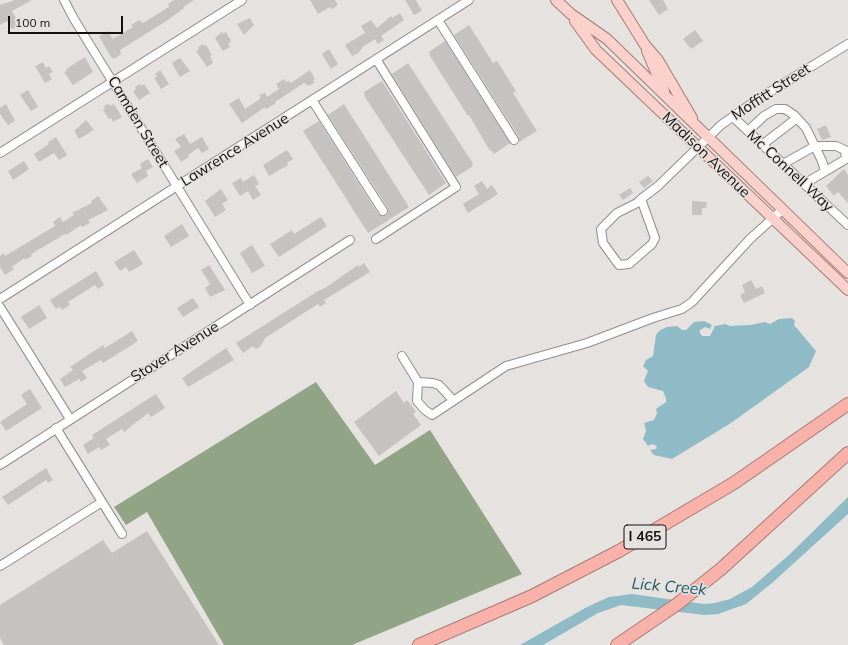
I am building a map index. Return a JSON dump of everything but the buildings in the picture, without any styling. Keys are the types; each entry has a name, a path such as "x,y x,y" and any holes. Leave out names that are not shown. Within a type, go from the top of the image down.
{"highway":[{"name":"I 465","path":"423,644 532,596 631,544 740,480 848,404"},
{"path":"617,645 704,582 747,546 848,453"},
{"path":"409,645 423,644"}],"main road":[{"name":"Madison Avenue","path":"556,0 571,14 607,39 696,125 707,138 848,273"},
{"path":"617,0 645,45 662,66 696,125"},
{"name":"Madison Avenue","path":"571,14 596,50 848,290"},
{"path":"633,65 642,60 645,45"},
{"path":"645,45 675,120 682,132"}],"street":[{"name":"Camden Street","path":"64,0 74,19 250,305"},
{"path":"0,153 242,0"},
{"name":"Lawrence Avenue","path":"0,299 469,0"},
{"path":"438,20 514,140"},
{"name":"Moffitt Street","path":"641,199 655,238 652,244 629,264 619,265 602,243 601,229 617,213 641,199 681,165 707,138 733,117 755,101 848,44"},
{"path":"376,59 456,187 376,239"},
{"path":"312,100 383,211"},
{"path":"748,131 764,116 776,109 786,110 797,118 806,128 825,171"},
{"name":"Mc Connell Way","path":"733,117 848,225"},
{"path":"762,145 797,118"},
{"path":"783,164 814,146 836,146 845,150 846,159 804,184"},
{"path":"402,356 418,382 417,401 432,415 506,366 587,343 682,309 692,302 750,239 782,210"},
{"name":"Stover Avenue","path":"0,465 350,240"},
{"path":"0,307 70,419"},
{"path":"418,382 439,385 453,400"},
{"path":"56,428 122,534"},
{"path":"0,566 102,502"}],"green space":[{"path":"316,382 375,465 430,430 522,574 352,645 224,645 147,512 126,525 114,507"}],"water":[{"path":"792,318 795,321 794,325 816,351 809,367 731,423 672,459 654,455 650,450 656,449 657,446 652,444 648,446 643,439 646,431 644,423 654,420 657,413 656,409 666,402 666,398 663,391 648,387 644,381 648,371 643,366 646,360 653,356 656,335 659,331 667,327 677,326 682,330 686,330 694,322 704,321 712,325 710,329 705,327 699,331 702,336 710,336 715,326 725,324 730,326 750,325 765,322 770,324 779,319"},
{"name":"Lick Creek","path":"848,497 848,514 772,583 746,604 718,614 705,615 621,605 598,613 543,645 520,645 587,607 609,597 632,594 704,604 730,599 752,587 790,554"}]}
